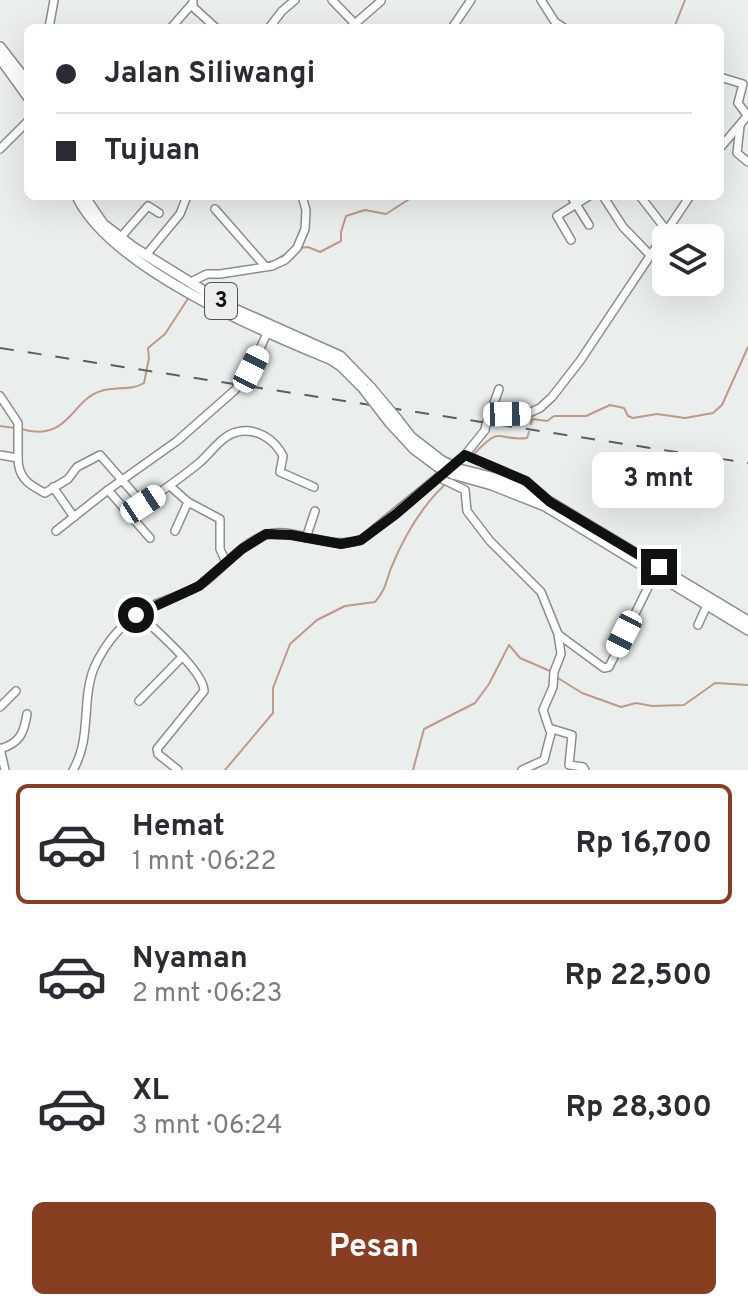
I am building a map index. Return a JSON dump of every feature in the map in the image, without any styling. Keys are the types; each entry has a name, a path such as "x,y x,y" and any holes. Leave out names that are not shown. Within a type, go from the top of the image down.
{"main road":[{"path":"0,47 24,78"},
{"path":"0,58 24,91"},
{"name":"3","path":"80,200 97,227 113,242 197,297 267,333 330,359 367,388"},
{"name":"3","path":"87,200 103,224 120,238 230,307 340,356 394,421 439,468 452,477 492,485 545,506 748,630"},
{"name":"3","path":"452,477 499,479 550,502 748,621"}],"street":[{"path":"50,24 54,0"},
{"path":"276,24 295,0"},
{"path":"332,0 353,24"},
{"path":"456,24 471,0"},
{"path":"541,0 552,24"},
{"path":"357,24 381,1"},
{"path":"174,24 192,2 212,24"},
{"path":"724,78 745,81 738,103 747,115 737,153 748,162"},
{"path":"0,149 24,125"},
{"path":"724,144 742,127"},
{"path":"146,255 180,214 185,200"},
{"path":"191,282 207,274 278,265 300,243 306,218 303,200"},
{"path":"574,200 589,225"},
{"path":"571,240 554,212 582,200"},
{"path":"606,200 623,227 650,255"},
{"path":"643,200 662,224"},
{"path":"671,224 685,200"},
{"path":"120,238 148,206 159,213"},
{"path":"215,209 265,266"},
{"path":"490,414 529,413 552,397 580,361 652,252"},
{"path":"56,531 177,441 235,390 251,369 267,333"},
{"path":"73,770 84,742 95,668 122,627 138,613 199,586 226,562 266,534 341,544 361,540 439,468 465,455 486,427 499,389"},
{"path":"0,396 18,423 18,458 21,473 28,484 45,493 98,455 143,504"},
{"path":"130,515 233,433 250,431 266,437 283,456 280,472 314,487"},
{"path":"0,455 18,458"},
{"path":"465,455 526,481 550,502"},
{"path":"439,468 465,490 467,511 490,541 541,592 558,634 561,654 553,687 543,710 551,733 544,760 522,770"},
{"path":"170,486 188,502 220,519 220,549 226,562"},
{"path":"53,487 74,517"},
{"path":"108,490 150,538"},
{"path":"175,531 188,502"},
{"path":"306,538 315,511"},
{"path":"558,634 607,668 655,573"},
{"path":"698,625 707,605"},
{"path":"138,613 182,657 205,689 157,749 158,754 178,770"},
{"path":"139,701 182,657"},
{"path":"0,707 16,691"},
{"path":"5,770 0,749 19,740 27,714"},
{"path":"549,728 572,735 569,765 584,767 585,770"}],"waterway":[{"path":"676,24 685,0"},
{"path":"300,248 308,247 320,252 341,241 346,216 365,210 386,214 408,200"},
{"path":"264,263 287,253"},
{"path":"21,429 37,432 50,430 68,419 91,396 101,391 144,383 148,348 165,334 189,297"},
{"path":"531,424 532,419 547,421 554,416 586,416 610,405 624,408 633,418 657,414 685,418 713,413 722,405 748,347"},
{"path":"0,426 15,428"},
{"path":"475,453 496,436 527,438 529,432"},
{"path":"225,770 273,713 273,688 290,644 317,620 345,606 375,602 409,531 432,498 451,479"},
{"path":"413,770 424,729 475,703 489,684 509,645 520,658 550,671"},
{"path":"558,678 582,693 621,707 636,703 684,705 715,683 748,685"}],"railway":[{"path":"0,348 748,463"}],"route":[{"path":"136,615 199,586 242,549 266,534 341,544 361,540 465,455 526,481 550,502 659,567"}]}
